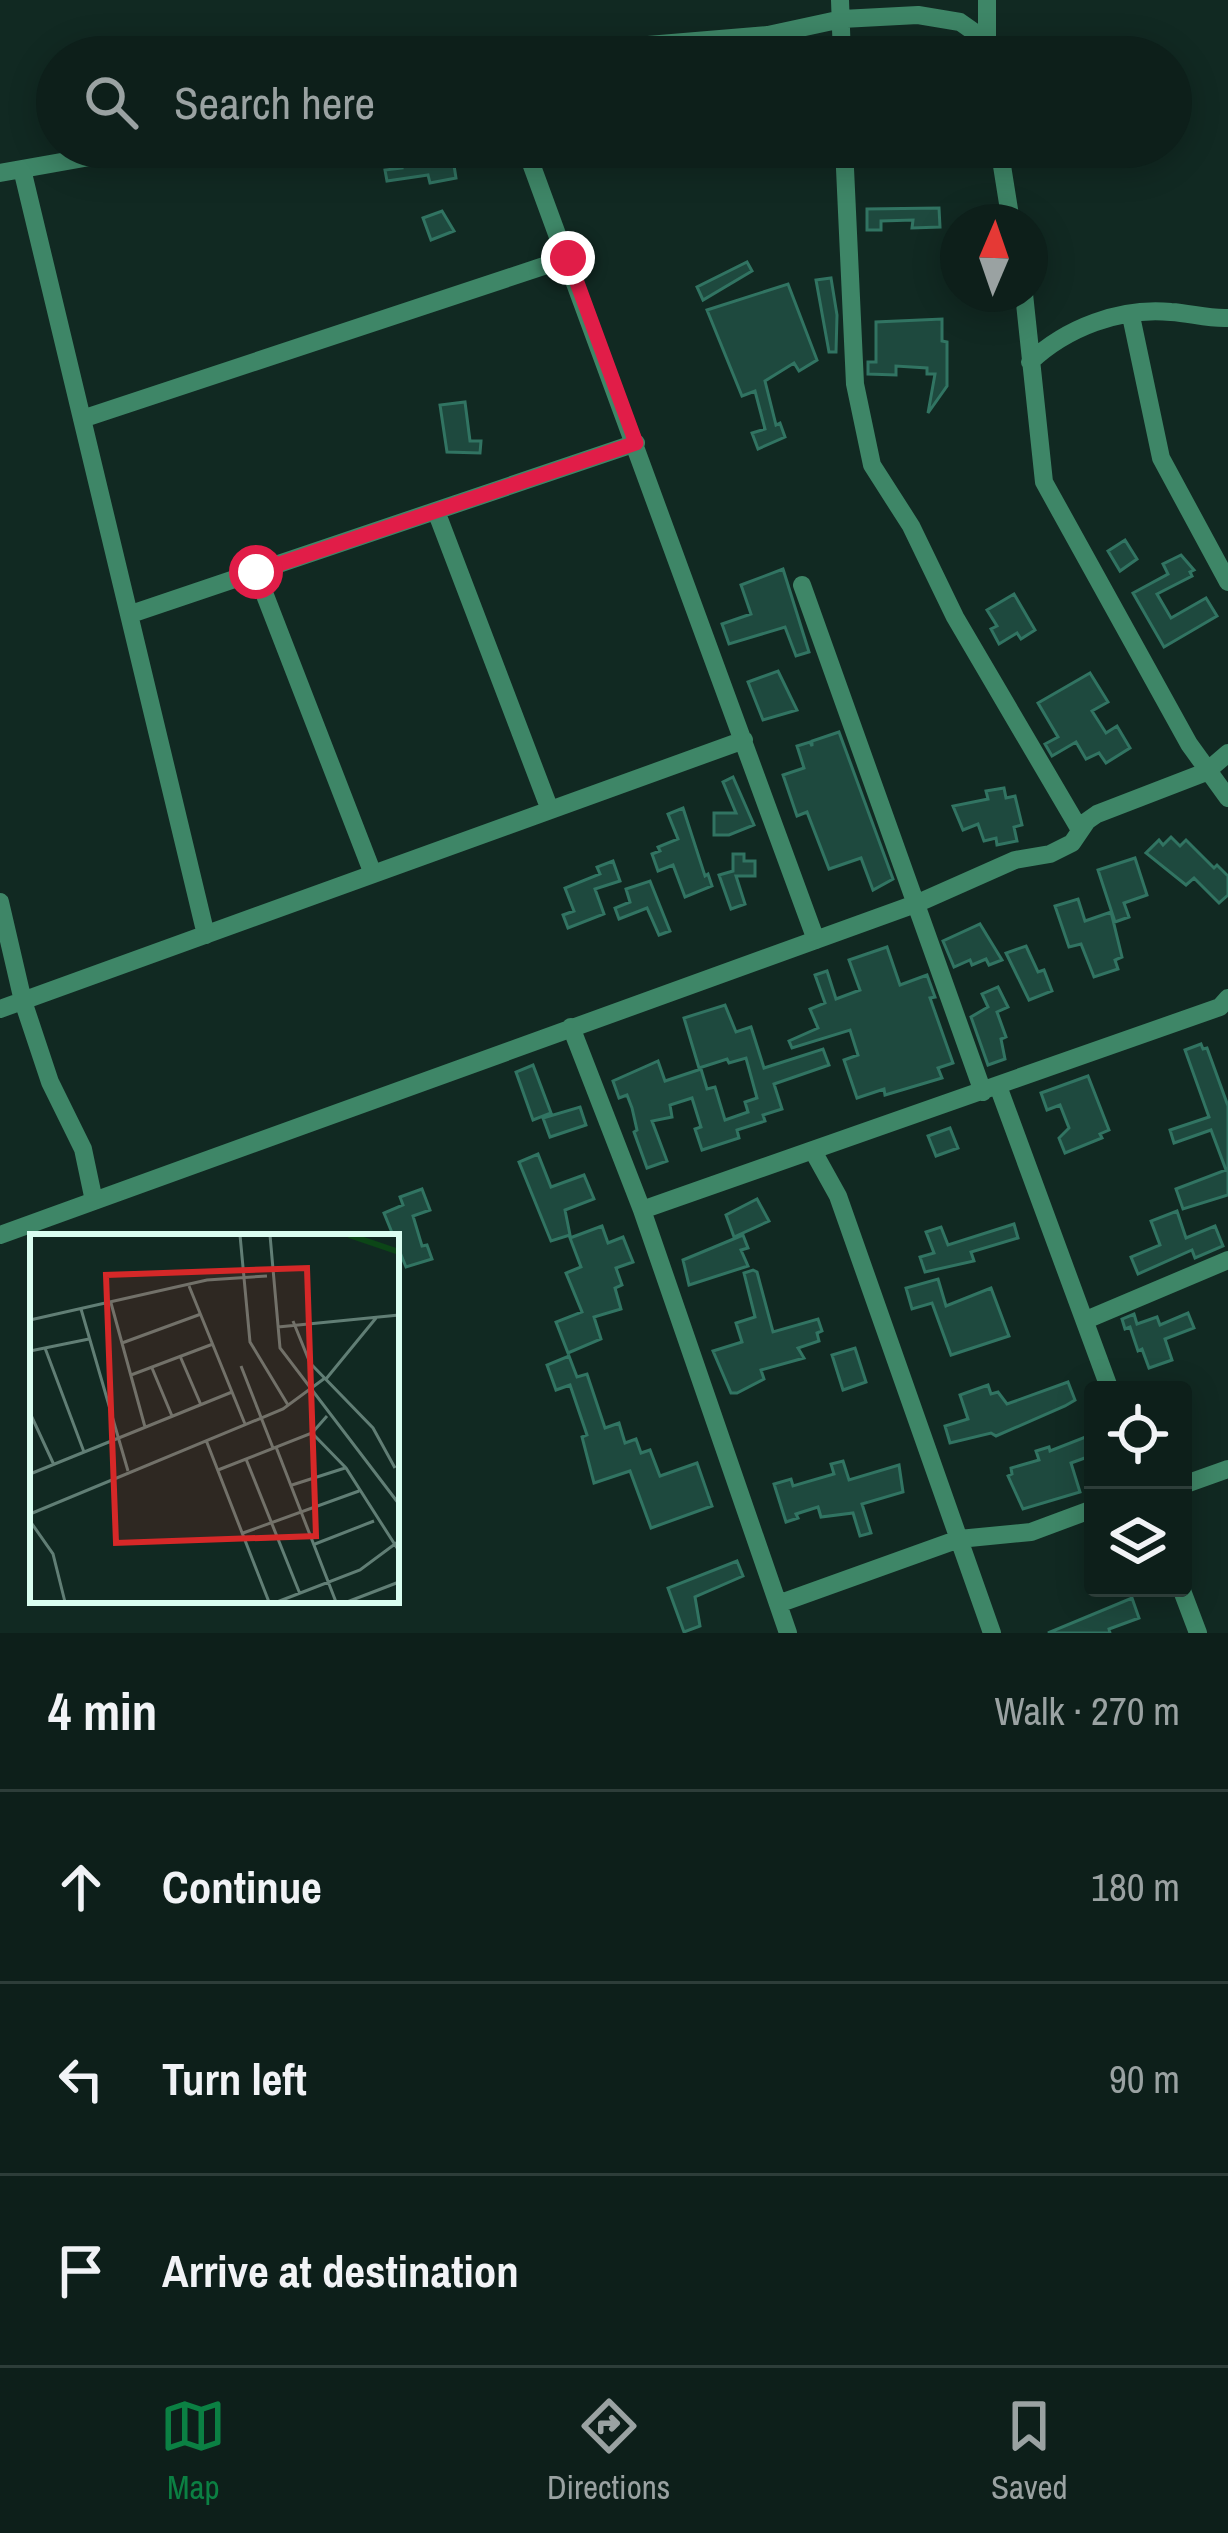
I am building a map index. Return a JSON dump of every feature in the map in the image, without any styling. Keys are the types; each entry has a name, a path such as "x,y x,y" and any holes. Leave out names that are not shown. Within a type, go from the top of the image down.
{"street":[{"path":"987,0 987,36"},
{"path":"750,36 784,33 841,10 949,18 971,36"},
{"path":"0,173 36,167"},
{"path":"533,168 816,940"},
{"path":"845,168 855,384 872,464 1080,830"},
{"path":"1003,168 1008,204"},
{"path":"22,169 206,934"},
{"path":"82,419 568,258"},
{"path":"1030,362 1064,334 1101,320 1168,311 1228,317"},
{"path":"1026,312 1044,482 1206,772 1228,798"},
{"path":"1131,316 1161,458 1228,582"},
{"path":"131,614 636,443"},
{"path":"436,511 550,810"},
{"path":"256,572 374,874"},
{"path":"802,585 918,903 1107,1381"},
{"path":"0,1010 744,740"},
{"path":"0,1234 918,903 1015,860 1050,854 1072,843 1087,821 1206,772 1228,753"},
{"path":"0,902 23,1001 50,1082 83,1149 94,1201"},
{"path":"641,1210 1225,1007"},
{"path":"572,1027 788,1633"},
{"path":"813,1151 838,1196 992,1633"},
{"path":"1086,1320 1228,1260"},
{"path":"1192,1482 1228,1469"},
{"path":"778,1604 959,1539 1031,1532 1084,1513"},
{"path":"1184,1597 1198,1633"}],"building":[{"path":"454,168 456,178 430,183 428,175 387,181 385,170"},
{"path":"939,208 940,227 912,228 913,220 881,221 881,230 867,230 867,209"},
{"path":"442,211 454,231 431,240 423,218"},
{"path":"747,262 752,271 703,300 697,287"},
{"path":"831,278 836,352 829,352 816,280"},
{"path":"788,284 817,360 799,371 794,363 765,381 776,425 780,423 785,437 758,449 752,433 765,429 755,391 742,396 707,310"},
{"path":"942,319 947,386 928,413 935,374 927,374 927,368 896,366 896,375 868,374 868,362 876,362 876,322"},
{"path":"465,402 470,441 481,441 480,453 447,452 440,405"},
{"path":"1125,540 1137,559 1120,571 1108,551"},
{"path":"1181,555 1194,570 1192,576 1157,594 1171,618 1206,598 1217,616 1164,647 1133,593 1168,574 1163,564"},
{"path":"783,569 809,652 796,656 785,627 729,644 722,624 751,614 741,585"},
{"path":"1014,594 1035,630 1021,639 1017,633 999,644 991,629 997,626 987,610"},
{"path":"778,671 797,710 763,720 748,682"},
{"path":"1090,673 1108,702 1092,711 1106,733 1117,726 1130,748 1106,763 1099,753 1086,759 1076,742 1052,756 1045,744 1058,737 1038,703"},
{"path":"839,732 893,879 873,890 861,858 829,869 807,812 797,816 783,775 804,768 797,746 810,742 812,746 812,741"},
{"path":"733,777 754,825 729,835 714,835 714,813 736,813 723,782"},
{"path":"1004,788 1006,798 1015,796 1022,825 1014,827 1017,841 997,845 996,838 984,841 978,824 963,830 953,806 988,799 986,791"},
{"path":"683,808 712,886 685,897 673,865 658,871 652,854 678,839 668,814"},
{"path":"1171,837 1180,846 1186,840 1228,876 1228,895 1219,903 1194,878 1186,885 1146,853 1159,840 1163,845"},
{"path":"733,854 755,861 755,876 736,876 745,904 731,909 719,875 733,871"},
{"path":"1135,858 1147,895 1124,903 1129,917 1115,922 1098,870"},
{"path":"613,861 620,881 595,889 604,914 568,928 563,915 574,911 565,888 600,874 597,867"},
{"path":"650,881 670,931 659,935 647,908 619,919 615,908 630,902 626,889"},
{"path":"1078,899 1085,921 1111,912 1122,957 1115,960 1118,969 1094,977 1081,944 1069,947 1055,906"},
{"path":"980,924 1002,960 989,965 986,959 972,965 970,960 954,967 943,941"},
{"path":"1026,946 1052,991 1029,1000 1006,953"},
{"path":"887,947 900,985 927,975 935,997 930,998 953,1063 938,1068 942,1078 857,1098 844,1060 858,1055 850,1030 792,1048 789,1041 818,1028 810,1009 825,1003 815,975 827,971 836,999 860,990 849,960"},
{"path":"998,987 1008,1007 997,1012 1006,1037 1001,1039 1005,1059 988,1065 971,1017 988,1007 982,994"},
{"path":"725,1005 736,1032 751,1027 764,1068 823,1049 829,1065 774,1084 782,1109 763,1115 765,1121 737,1130 739,1138 702,1150 692,1098 670,1105 672,1117 652,1121 667,1161 647,1168 627,1095 619,1098 613,1081 658,1061 665,1081 701,1069 707,1089 715,1087 725,1120 748,1112 745,1102 757,1098 746,1058 699,1068 684,1018"},
{"path":"1201,1044 1207,1048 1228,1106 1228,1195 1183,1209 1176,1189 1226,1170 1211,1130 1174,1143 1170,1130 1209,1117 1185,1050"},
{"path":"533,1065 551,1113 533,1120 516,1072"},
{"path":"1088,1076 1109,1130 1100,1134 1102,1138 1065,1153 1059,1138 1069,1128 1060,1105 1047,1110 1041,1093"},
{"path":"580,1107 586,1125 550,1137 543,1118"},
{"path":"950,1128 958,1148 936,1156 928,1136"},
{"path":"538,1154 551,1187 584,1175 594,1199 565,1210 570,1235 551,1241 519,1162"},
{"path":"422,1189 430,1210 413,1216 422,1246 427,1245 432,1259 406,1267 399,1234 393,1234 384,1213 403,1205 400,1197"},
{"path":"757,1199 769,1221 734,1237 726,1215"},
{"path":"1177,1211 1186,1238 1215,1226 1223,1246 1195,1258 1192,1250 1138,1274 1131,1257 1160,1245 1151,1221"},
{"path":"1014,1224 1018,1238 971,1252 974,1261 925,1272 920,1257 934,1253 926,1232 941,1227 948,1245"},
{"path":"602,1226 608,1243 623,1237 633,1262 616,1268 622,1285 615,1288 621,1309 594,1317 601,1339 568,1353 556,1322 582,1312 566,1273 581,1267 570,1238"},
{"path":"743,1235 748,1248 741,1250 748,1266 689,1285 683,1260"},
{"path":"753,1270 773,1332 818,1319 822,1331 817,1333 819,1341 798,1348 804,1358 761,1370 764,1379 731,1393 713,1351 742,1342 736,1323 755,1317 744,1273"},
{"path":"938,1279 946,1306 991,1288 1009,1336 951,1355 932,1303 912,1309 906,1288"},
{"path":"1188,1313 1194,1328 1165,1339 1172,1360 1149,1368 1122,1319 1134,1314 1137,1324 1157,1317 1160,1325"},
{"path":"855,1348 866,1382 843,1390 832,1355"},
{"path":"569,1356 577,1377 587,1374 605,1428 619,1423 625,1443 636,1439 641,1453 650,1450 660,1476 697,1463 712,1506 651,1528 630,1471 594,1483 582,1437 587,1435 570,1385 556,1390 547,1365"},
{"path":"1068,1382 1075,1400 1065,1406 996,1436 991,1433 950,1443 945,1426 968,1419 960,1395 988,1385 991,1394 998,1392 1007,1404"},
{"path":"1084,1438 1084,1458 1071,1463 1080,1492 1023,1509 1008,1476 1011,1468 1039,1460 1036,1451 1049,1447 1050,1451"},
{"path":"843,1461 849,1480 899,1465 903,1492 862,1504 871,1533 860,1536 853,1513 821,1517 818,1507 786,1522 774,1484 791,1479 793,1486 834,1474 831,1464"},
{"path":"737,1561 743,1576 695,1597 700,1626 684,1632 668,1588"},
{"path":"1132,1598 1139,1618 1109,1629 1110,1633 1048,1633"}],"route":[{"path":"256,572 636,443 568,258"}]}
